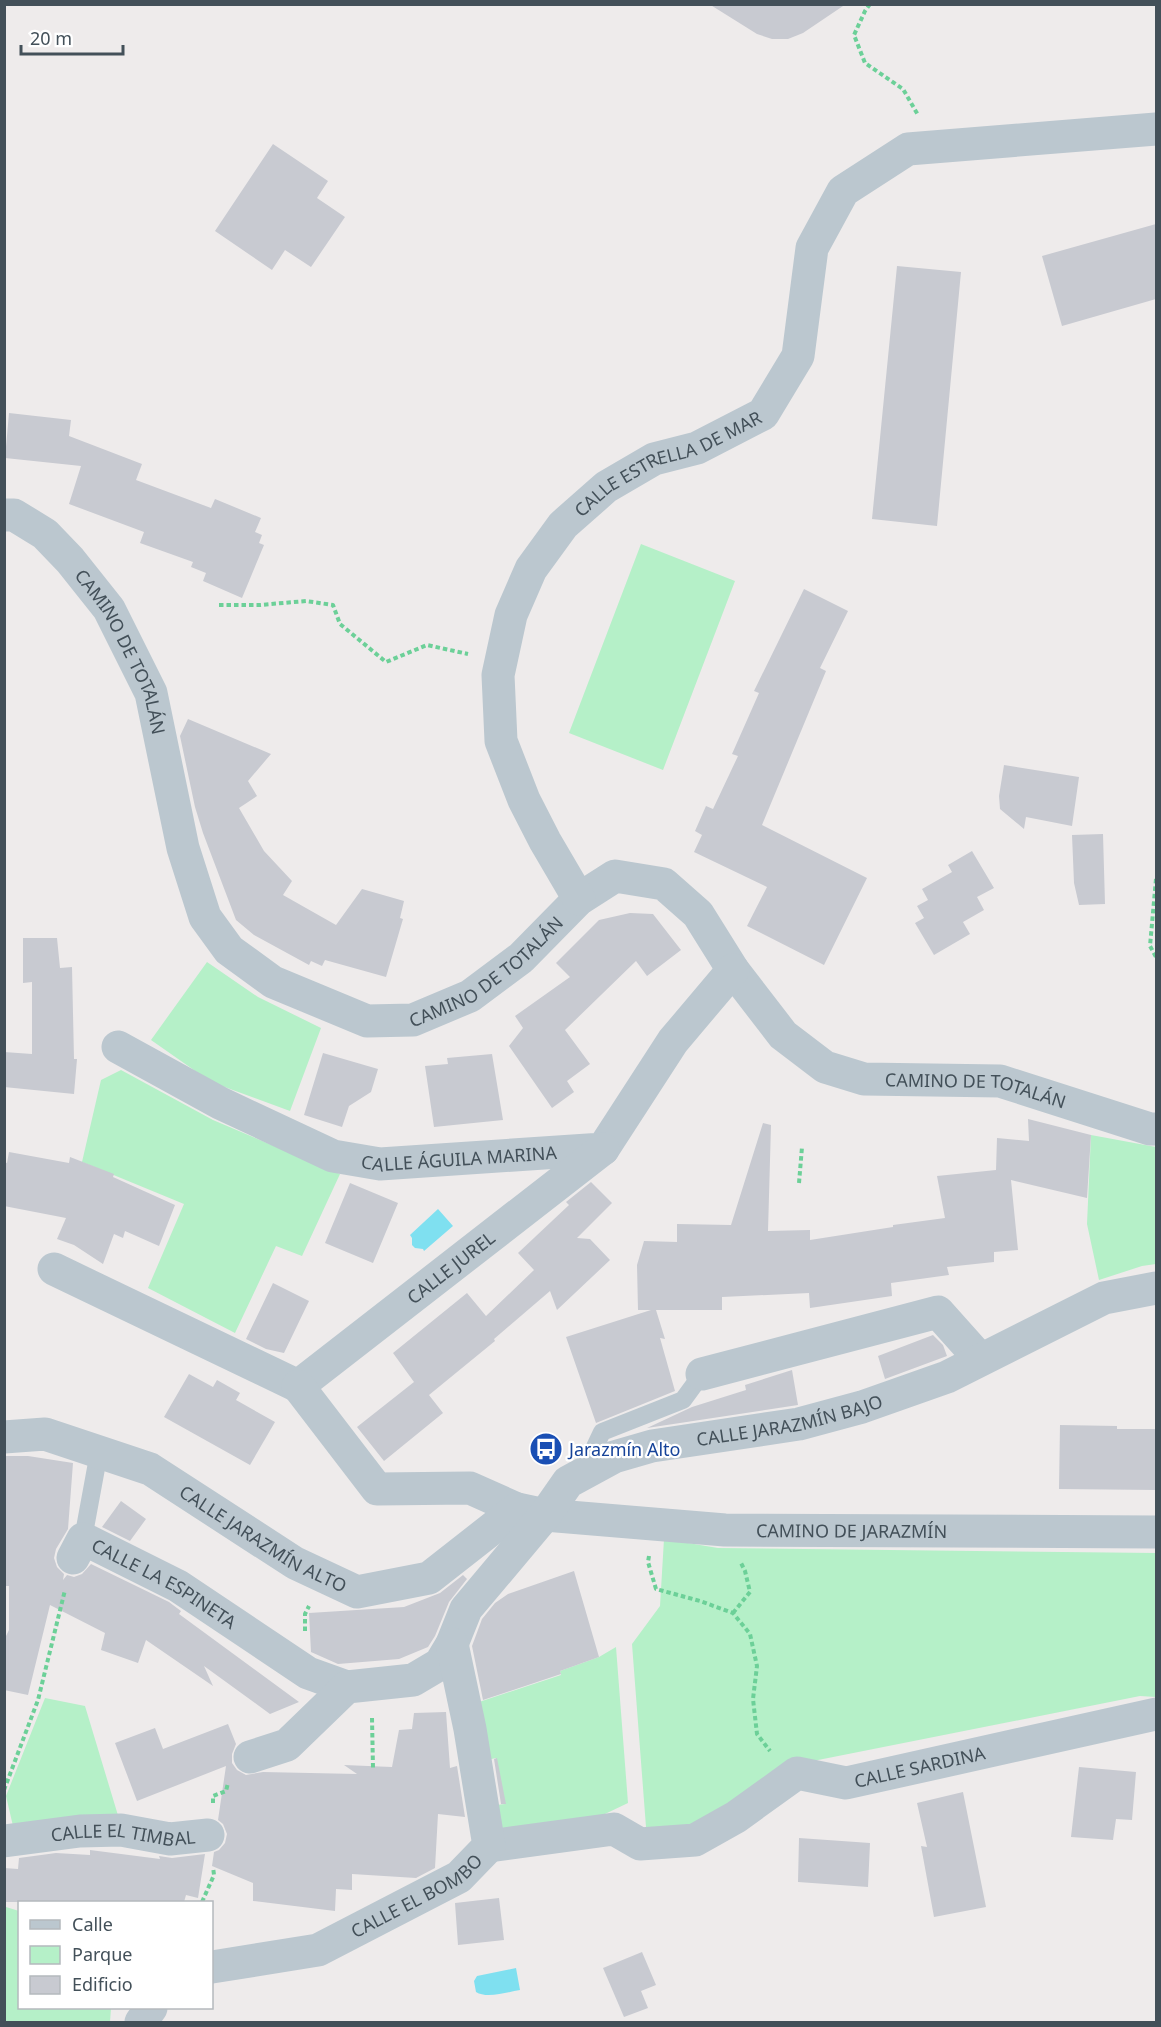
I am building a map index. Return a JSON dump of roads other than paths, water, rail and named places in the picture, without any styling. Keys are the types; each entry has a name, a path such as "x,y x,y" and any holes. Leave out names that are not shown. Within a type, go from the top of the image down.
{"street":[{"name":"CALLE ESTRELLA DE MAR","path":"579,899 524,800 501,741 498,675 511,615 531,569 563,525 606,487 654,459 697,448 763,414 798,356 812,248 843,191 908,149 1156,129"},
{"name":"CAMINO DE TOTALÁN","path":"4,515 14,515 45,534 70,560 109,609 151,693 183,848 205,917 229,950 273,982 367,1021 413,1020 470,996 521,958 579,899 615,876 664,884 698,914 733,970 783,1035 825,1067 864,1079 1000,1081 1154,1127"},
{"path":"603,1149 673,1041 733,970"},
{"name":"CALLE ÁGUILA MARINA","path":"118,1047 220,1102 333,1156 380,1164 603,1149"},
{"name":"CALLE JUREL","path":"298,1386 603,1149"},
{"path":"54,1269 298,1386 377,1489 470,1488 531,1512 466,1610 452,1644 440,1664 413,1680 347,1687 288,1745 250,1757"},
{"name":"CALLE JARAZMÍN BAJO","path":"531,1512 567,1482 614,1457 652,1446 799,1424 862,1407 947,1377 1104,1298 1156,1288"},
{"path":"702,1374 938,1311 980,1359"},
{"name":"CALLE JARAZMÍN ALTO","path":"4,1437 45,1434 150,1469 295,1563 357,1592 429,1578 531,1512"},
{"name":"CAMINO DE JARAZMÍN","path":"531,1512 725,1530 1156,1532"},
{"name":"CALLE LA ESPINETA","path":"78,1549 178,1586 308,1673 347,1687"},
{"name":"CALLE EL BOMBO","path":"213,1967 318,1950 459,1877 489,1846 470,1729 452,1644"},
{"name":"CALLE SARDINA","path":"489,1846 614,1829 640,1844 695,1840 736,1817 796,1773 846,1782 1156,1714"},
{"name":"CALLE EL TIMBAL","path":"4,1841 80,1831 121,1830 170,1839 208,1835"},
{"path":"141,2022 150,2009"}],"lane":[{"path":"582,1474 602,1432 683,1400 702,1374"},
{"path":"78,1549 99,1452"}],"water":[{"path":"438,1209 453,1226 424,1251 415,1248 410,1235"},
{"path":"516,1968 520,1990 491,1995 476,1992 474,1981 477,1976"}],"place":[{"name":"Jarazmín Alto","path":"546,1449"}]}
